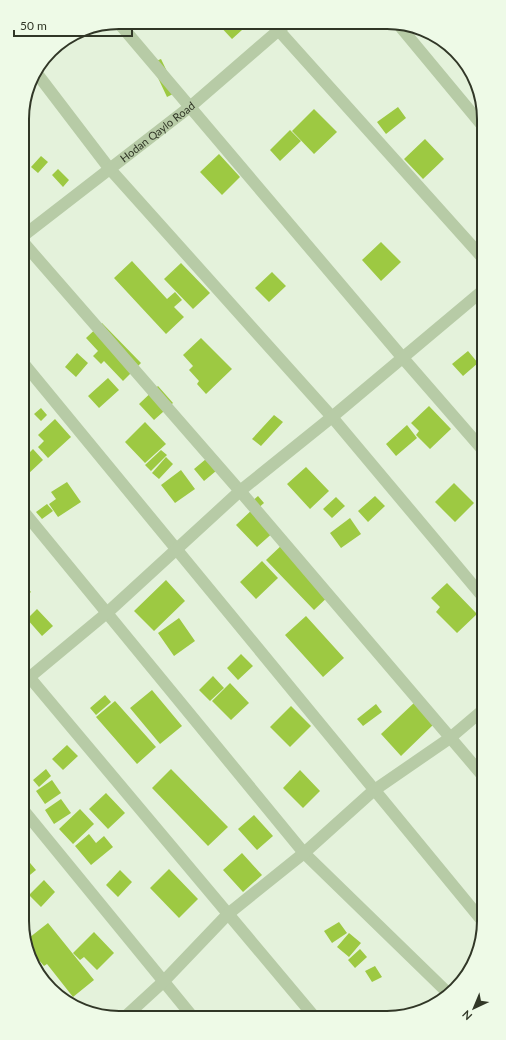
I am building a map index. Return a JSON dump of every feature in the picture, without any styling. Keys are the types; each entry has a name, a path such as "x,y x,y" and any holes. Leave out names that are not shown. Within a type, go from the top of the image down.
{"street":[{"path":"124,29 477,443"},
{"name":"Hodan Qaylo Road","path":"29,231 191,106 275,29"},
{"path":"282,29 477,251"},
{"path":"404,31 477,119"},
{"path":"40,77 109,168 332,417 477,591"},
{"path":"29,249 240,491 477,769"},
{"path":"29,674 108,612 240,491 332,417 477,295"},
{"path":"29,370 373,791 477,915"},
{"path":"29,518 108,612 304,852 445,990"},
{"path":"29,680 310,1011"},
{"path":"131,1011 163,982 228,914 304,852 373,791 450,738 477,715"},
{"path":"29,817 188,1011"}],"building":[{"path":"223,29 242,30 232,39"},
{"path":"161,59 177,92 167,97 151,63"},
{"path":"398,107 406,118 386,134 377,122"},
{"path":"314,109 337,132 314,154 292,131"},
{"path":"290,130 301,141 280,161 270,150"},
{"path":"425,139 444,159 423,179 404,159"},
{"path":"219,154 240,177 222,195 200,172"},
{"path":"41,156 48,162 38,173 31,167"},
{"path":"58,169 69,180 63,187 52,175"},
{"path":"381,242 401,262 381,281 362,260"},
{"path":"132,261 167,299 175,292 182,300 174,307 184,317 166,334 114,278"},
{"path":"181,263 210,293 193,309 164,279"},
{"path":"272,272 286,286 269,302 255,288"},
{"path":"102,323 141,363 123,381 104,361 101,364 93,356 98,351 86,338"},
{"path":"201,338 232,369 206,394 197,384 199,381 189,370 193,366 183,355"},
{"path":"468,351 477,362 477,364 463,376 452,364"},
{"path":"77,353 88,363 76,377 65,367"},
{"path":"108,378 119,390 99,408 88,396"},
{"path":"158,386 173,403 154,420 139,404"},
{"path":"429,406 451,429 430,449 416,435 419,431 411,423"},
{"path":"41,408 47,415 41,421 34,414"},
{"path":"274,415 283,422 261,446 252,439"},
{"path":"55,419 71,437 48,458 38,447 44,441 38,435"},
{"path":"145,422 166,444 145,463 125,442"},
{"path":"407,425 417,438 396,456 386,444"},
{"path":"33,449 43,460 29,473 29,453"},
{"path":"161,450 167,455 151,471 145,465"},
{"path":"212,454 222,466 204,481 194,469"},
{"path":"166,457 173,464 159,479 152,473"},
{"path":"306,467 329,491 310,509 287,484"},
{"path":"181,470 195,489 175,503 161,485"},
{"path":"67,482 81,502 58,517 49,504 56,499 51,492"},
{"path":"454,483 474,503 455,522 435,502"},
{"path":"258,496 264,503 257,509 251,502"},
{"path":"375,496 385,506 368,522 358,511"},
{"path":"336,497 345,506 332,518 323,509"},
{"path":"47,504 53,511 42,519 36,512"},
{"path":"255,507 276,530 257,547 236,525"},
{"path":"350,518 361,534 341,548 330,533"},
{"path":"284,543 332,593 314,610 266,560"},
{"path":"262,561 278,578 256,599 240,582"},
{"path":"166,580 185,601 154,631 134,611"},
{"path":"447,583 477,614 457,633 436,612 440,607 431,598"},
{"path":"37,609 53,626 42,636 29,621 29,617"},
{"path":"306,616 344,658 323,677 285,635"},
{"path":"179,618 195,641 174,656 158,633"},
{"path":"241,654 253,666 238,680 227,668"},
{"path":"213,676 224,688 210,701 199,690"},
{"path":"230,683 249,703 231,720 212,701"},
{"path":"152,690 182,726 160,744 130,708"},
{"path":"105,695 111,702 96,715 90,708"},
{"path":"115,701 156,747 137,764 96,717"},
{"path":"415,702 435,723 401,756 381,734"},
{"path":"376,704 382,712 363,726 357,719"},
{"path":"291,706 311,726 290,747 270,727"},
{"path":"67,745 78,756 63,770 52,759"},
{"path":"46,769 51,776 39,787 33,780"},
{"path":"171,769 228,827 208,846 152,788"},
{"path":"300,770 320,791 303,808 283,788"},
{"path":"52,780 61,793 45,804 36,791"},
{"path":"106,793 125,813 108,829 89,809"},
{"path":"61,799 71,813 54,824 45,810"},
{"path":"80,809 94,824 73,844 59,829"},
{"path":"254,815 273,836 257,850 238,829"},
{"path":"89,834 96,843 104,836 113,847 91,865 75,846"},
{"path":"242,853 262,875 243,892 223,870"},
{"path":"29,862 36,870 29,876"},
{"path":"169,869 198,899 179,918 150,888"},
{"path":"120,870 132,882 118,897 106,885"},
{"path":"44,880 55,892 41,907 29,895"},
{"path":"339,922 347,933 332,943 324,931"},
{"path":"48,923 94,980 73,997 47,964 44,966 37,958 31,937"},
{"path":"94,932 114,953 97,970 84,957 80,960 73,953"},
{"path":"349,933 361,943 349,957 337,947"},
{"path":"360,949 367,957 355,968 348,960"},
{"path":"375,966 382,977 372,982 365,971"}]}
